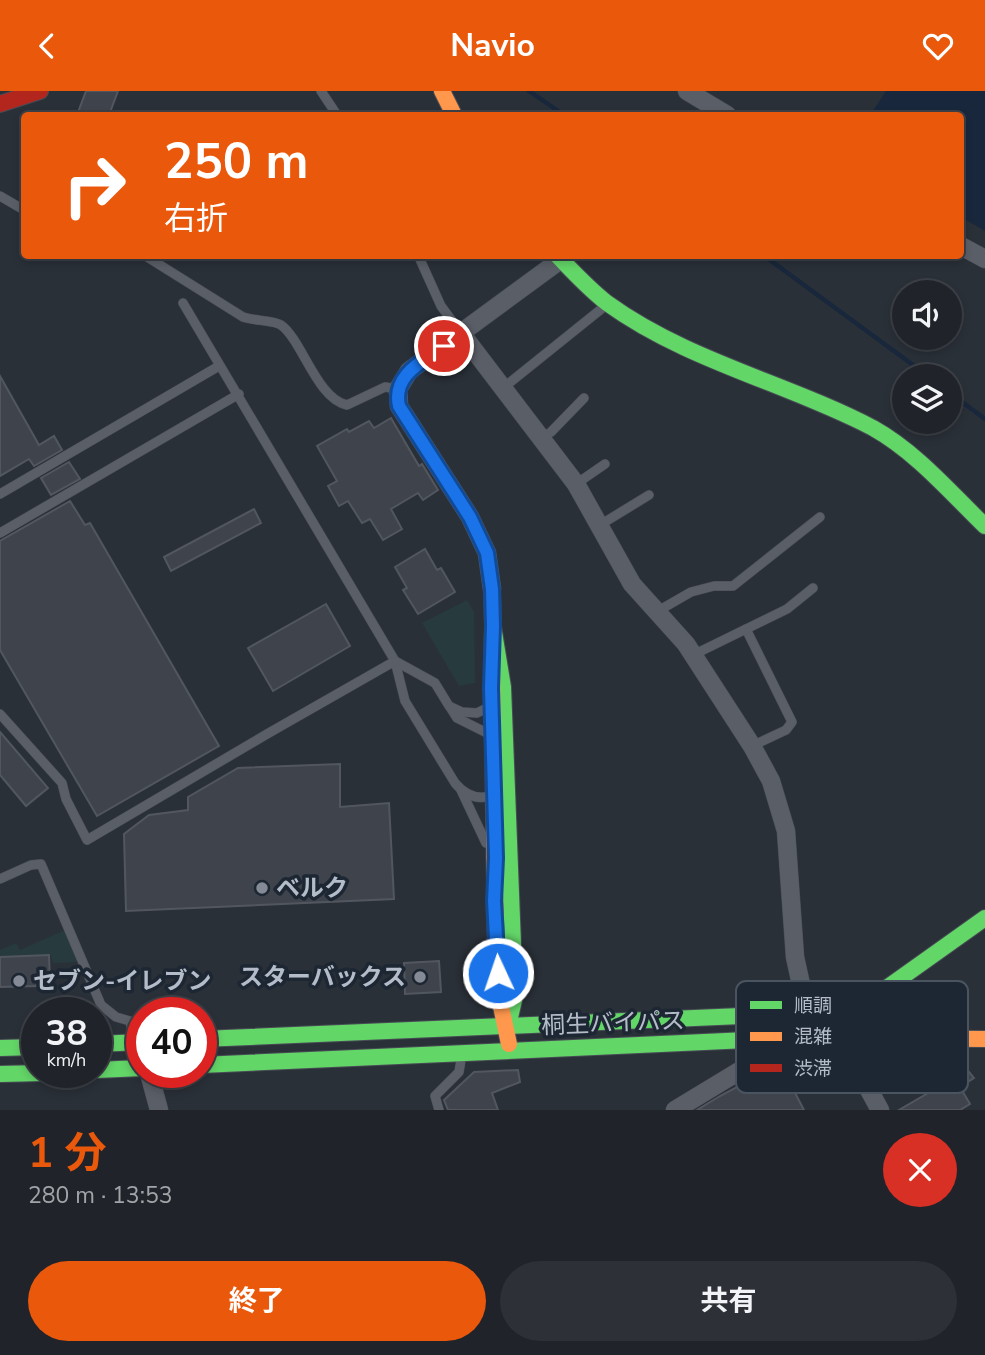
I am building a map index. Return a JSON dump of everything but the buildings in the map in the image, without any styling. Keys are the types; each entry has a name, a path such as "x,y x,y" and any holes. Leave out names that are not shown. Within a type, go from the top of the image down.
{"main road":[{"path":"0,104 40,91"},
{"path":"442,91 452,112"},
{"path":"564,259 583,282 608,303 682,345 872,428 902,447 985,526"},
{"path":"492,589 492,704 499,741"},
{"path":"493,626 503,687 499,741 500,791 515,996 508,1026"},
{"path":"500,791 494,901 499,997 508,1026 509,1050"},
{"path":"896,981 985,918"},
{"name":"桐生バイパス","path":"217,1038 736,1016"},
{"name":"桐生バイパス","path":"217,1064 736,1041"},
{"path":"0,1048 21,1047"},
{"path":"0,1074 21,1074"}],"street":[{"path":"687,91 717,112"},
{"path":"964,248 985,259"},
{"path":"492,589 487,553 470,517 399,406 398,389 409,371 559,259"},
{"path":"461,333 576,484 632,584 658,611 693,655 752,746 771,781 786,831 795,957 800,981"},
{"path":"675,1110 736,1073"},
{"path":"153,1088 159,1110"},
{"path":"871,1093 880,1110"}],"lane":[{"path":"321,91 335,112"},
{"path":"0,196 21,208"},
{"path":"150,259 243,317 281,325 308,366 336,401 347,405 384,387 398,389"},
{"path":"420,259 441,306 461,333"},
{"path":"183,303 395,661 405,701 460,789 486,840 494,901"},
{"path":"503,388 608,303"},
{"path":"0,494 219,366"},
{"path":"0,533 239,394"},
{"path":"541,438 551,432 584,398"},
{"path":"576,484 605,464"},
{"path":"600,525 649,495"},
{"path":"658,611 691,592 714,586 733,586 820,517"},
{"path":"693,655 787,610 813,587"},
{"path":"747,629 792,722 786,730 752,746"},
{"path":"395,661 435,683 457,718 485,730 499,741"},
{"path":"0,714 62,783 66,799 87,840 395,661"},
{"path":"449,706 463,712 477,713 492,704"},
{"path":"460,789 484,799 500,791"},
{"path":"0,879 32,865 41,864 101,1005 116,1017 126,1020"},
{"path":"439,1110 435,1096 459,1072 462,1052"}],"green space":[{"path":"467,600 474,612 475,683 459,686 422,623"},
{"path":"65,930 77,962 53,963 51,955 0,957 0,950 16,943 20,950"}],"water":[{"path":"886,91 985,91 985,231 964,219 964,112 872,112"}],"waterway":[{"path":"529,91 560,112"},
{"path":"768,259 912,364"},
{"path":"962,402 985,419"}],"traffic: fast":[{"path":"561,259 600,298 670,341 840,412 889,438 932,473 985,526"},
{"path":"492,589 493,626"},
{"path":"492,667 493,626 503,687 515,996 508,1026"},
{"path":"896,981 985,918"},
{"path":"217,1038 736,1016"},
{"path":"217,1064 736,1041"},
{"path":"112,1043 126,1043"},
{"path":"0,1048 21,1047"},
{"path":"112,1069 126,1069"},
{"path":"0,1074 21,1074"}],"traffic: slow":[{"path":"442,91 452,112"},
{"path":"492,667 496,962 499,997 509,1044"},
{"path":"968,1039 985,1039"}],"traffic: jam":[{"path":"0,104 40,91"}],"place":[{"name":"ベルク","path":"262,888"},
{"name":"スターバックス","path":"420,977"},
{"name":"セブン-イレブン","path":"19,981"}],"route":[{"path":"444,346 409,371 398,389 397,397 399,406 470,517 487,553 493,626 491,688 496,858 494,901 498,973"}]}
